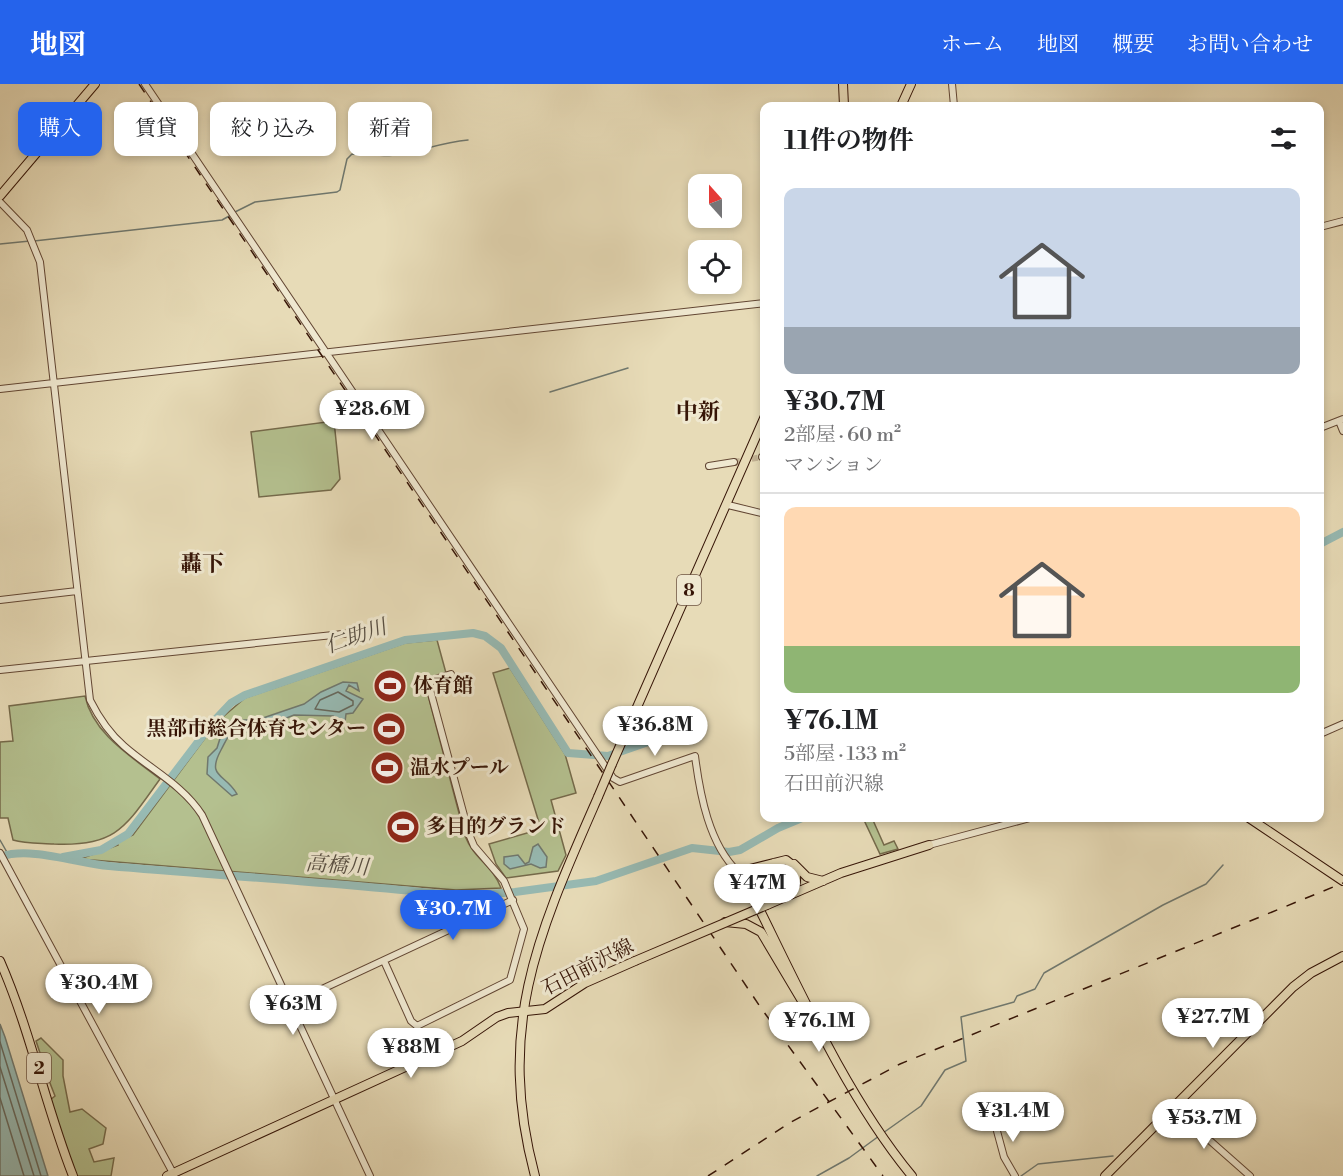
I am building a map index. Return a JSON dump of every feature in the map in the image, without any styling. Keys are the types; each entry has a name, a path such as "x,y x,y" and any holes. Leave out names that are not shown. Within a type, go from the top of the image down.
{"highway":[{"path":"903,102 911,84"},
{"name":"8","path":"535,1176 521,1109 519,1045 528,976 539,936 556,892 760,428"}],"main road":[{"path":"0,196 95,84"},
{"path":"843,84 844,102"},
{"path":"1255,822 1343,881"},
{"name":"石田前沢線","path":"171,1175 475,1034 497,1017 508,1013 545,1009 585,983 725,922 823,881 929,845"},
{"path":"738,872 747,872 776,861 789,862 807,877 823,881"},
{"path":"764,907 761,884 776,861"},
{"name":"石田前沢線","path":"777,900 795,886 796,875 789,862"},
{"path":"738,872 764,907 813,1013 871,1120 912,1176"},
{"path":"725,922 751,926 761,932 769,942 800,1001 813,1013"},
{"path":"1105,1176 1293,987 1311,973 1343,956"},
{"name":"2","path":"0,962 27,1028 56,1131 73,1176"}],"street":[{"path":"145,84 613,778 620,782 695,756 718,847 722,855 738,872"},
{"path":"952,84 954,102"},
{"path":"0,202 27,230 40,262 90,700 104,725 123,746 185,794 202,814 370,1176"},
{"path":"1324,226 1343,221"},
{"path":"0,389 760,304"},
{"path":"1324,426 1341,420 1343,430"},
{"path":"710,466 734,462"},
{"path":"728,505 760,513"},
{"path":"0,600 77,591"},
{"path":"0,670 381,630"},
{"path":"417,1026 510,980 524,928 506,884 474,846 469,834 429,686 432,680 451,674"},
{"path":"1324,732 1343,724"},
{"path":"929,845 1015,822"},
{"path":"0,853 171,1175"},
{"path":"290,1004 513,900"},
{"path":"384,961 411,1021 417,1026"},
{"path":"417,1026 416,1032 427,1057"},
{"path":"1173,1108 1250,1176"},
{"path":"994,1120 1004,1157 1016,1176"}],"green space":[{"path":"334,421 340,479 331,490 259,497 251,432"},
{"path":"437,640 446,673 424,680 465,836 473,851 498,880 501,888 456,890 80,859 118,845 117,842 133,835 217,722 245,698 405,643"},
{"path":"510,668 565,754 576,793 551,800 566,855 558,871 506,878 496,864 489,844 541,829 493,673"},
{"path":"85,696 89,710 105,733 115,744 160,779 128,821 106,837 75,844 13,840 8,818 0,818 0,742 13,741 9,706"},
{"path":"865,822 874,822 884,845 894,841 898,849 880,854"},
{"path":"778,866 791,872 792,882 783,892 762,903 762,889 772,868"},
{"path":"41,1038 63,1060 63,1076 70,1112 82,1109 106,1128 103,1144 89,1149 94,1162 114,1158 111,1176 70,1176 45,1104 55,1096 48,1078 40,1081 34,1063 40,1053 36,1041"}],"water":[{"path":"343,682 357,683 359,691 349,685 346,691 363,699 353,713 346,714 345,722 333,716 294,715 256,730 247,732 235,729 226,741 215,766 219,775 237,794 232,796 207,774 208,757 217,748 223,729 231,721 260,719 304,704 321,692"},
{"path":"538,844 547,857 546,867 540,868 531,864 510,869 504,864 504,857 518,855 525,864 529,862 533,847"},
{"path":"0,1024 5,1037 48,1176 0,1176"}],"waterway":[{"path":"235,212 255,202 337,192 340,190 347,159 352,154 387,156 468,140"},
{"path":"34,241 222,220 231,215"},
{"path":"0,244 30,241"},
{"path":"550,392 628,368"},
{"name":"高橋川","path":"1324,542 1343,532"},
{"name":"仁助川","path":"63,857 101,850 128,834 214,721 231,703 245,695 405,640 473,633 485,636 501,648 568,753 608,756 674,733"},
{"name":"高橋川","path":"0,857 12,854 39,854 109,866 461,896 515,892 596,881 692,848 729,852 740,850 792,822"},
{"path":"0,840 8,854"},
{"path":"883,1133 921,1106 945,1070 966,1061 961,1017 1014,1002 1017,996 1035,989 1044,973 1163,905 1206,884 1223,865"},
{"path":"817,1176 849,1158 879,1136"},
{"path":"1021,1176 1038,1164 1113,1156"}],"tunnel":[{"path":"734,462 760,457"}],"railway":[{"path":"139,84 761,1008 883,1176"},
{"path":"708,1176 791,1122 900,1064 1343,883"}],"place":[{"name":"体育館","path":"390,686"},
{"name":"黒部市総合体育センター","path":"389,729"},
{"name":"温水プール","path":"387,768"},
{"name":"多目的グランド","path":"403,827"}],"district":[{"name":"中新","path":"698,412"},
{"name":"轟下","path":"202,564"}]}
